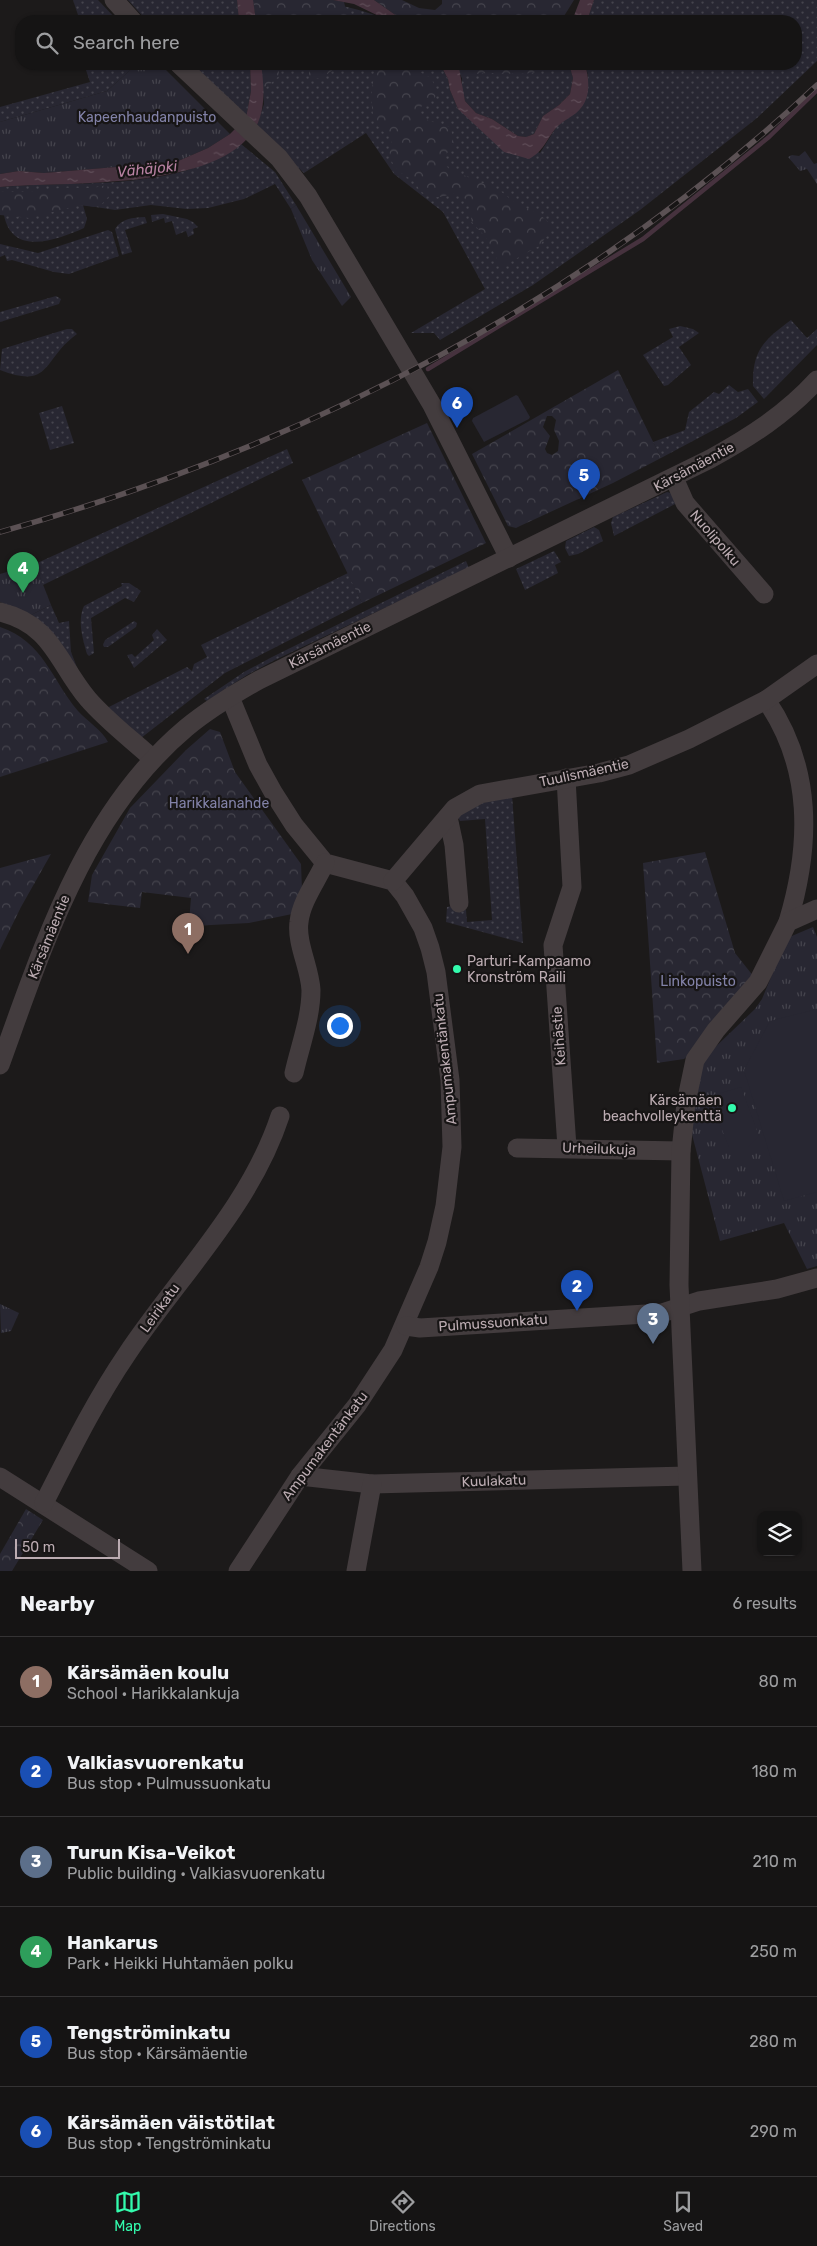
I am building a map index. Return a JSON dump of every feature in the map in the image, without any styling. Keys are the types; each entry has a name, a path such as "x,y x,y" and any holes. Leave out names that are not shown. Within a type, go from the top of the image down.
{"street":[{"path":"114,0 128,15"},
{"path":"186,70 279,158 308,196 432,405 509,558"},
{"name":"Kärsämäentie","path":"0,1065 49,934 72,880 105,820 153,758 186,728 230,697 306,657 674,478 761,429 791,406 817,380"},
{"name":"Nuolipolku","path":"674,478 685,503 764,594"},
{"path":"0,612 20,619 46,637 58,652 70,675 92,703 153,758"},
{"name":"Tuulismäentie","path":"393,881 455,808 480,794 599,773 629,765 689,739 766,700 817,664"},
{"path":"230,697 258,765 273,792 294,825 325,863 393,881"},
{"path":"692,1571 680,1307 681,1151 686,1103 695,1060 716,1030 758,982 788,922 800,876 804,842 802,788 793,749 784,728 766,700"},
{"name":"Keihästie","path":"566,778 572,887 553,945 567,1147"},
{"path":"448,817 454,845 459,903"},
{"path":"294,1073 309,1012 311,990 298,924 301,912 325,863"},
{"name":"Ampumakentänkatu","path":"238,1571 300,1476 378,1376 406,1326 429,1268 445,1206 452,1147 452,1106 436,972 430,948 414,911 393,881"},
{"path":"788,922 817,909"},
{"name":"Leirikatu","path":"44,1503 98,1399 126,1355 178,1283 211,1242 258,1166 274,1135 280,1116"},
{"name":"Urheilukuja","path":"517,1148 567,1147 681,1151"},
{"name":"Pulmussuonkatu","path":"406,1326 420,1328 662,1313 699,1301 777,1289 817,1278"},
{"name":"Kuulakatu","path":"300,1476 372,1484 687,1476"},
{"path":"0,1477 44,1503 148,1571"},
{"path":"356,1571 372,1484"}],"green space":[{"path":"73,0 98,0 112,15 78,15"},
{"path":"128,0 237,0 238,15 142,15"},
{"path":"253,0 289,0 339,5 374,15 255,15"},
{"path":"253,0 333,0 344,2 347,14 347,15 255,15"},
{"path":"374,0 402,0 419,8 435,10 442,4 442,0 574,0 565,15 395,15"},
{"path":"594,0 817,0 817,61 757,118 640,210 533,285 440,340 434,333 411,333 485,289 443,212 394,174 366,133 304,173 256,128 264,104 261,70 443,70 458,109 540,153 557,126 581,108 588,75 587,70 802,70 802,15 589,15"},
{"path":"86,70 130,70 107,91 0,122 0,107 90,82"},
{"name":"Kapeenhaudanpuisto","path":"130,70 166,70 230,134 208,148 176,162 44,173 19,171 0,174 0,122 107,91"},
{"path":"195,70 250,70 251,91 246,118"},
{"path":"261,70 279,70 279,76 263,90"},
{"path":"309,70 332,70 317,79 309,78"},
{"path":"375,70 416,70 431,78 438,92 434,99 419,108 420,113 427,120 451,128 454,146 447,153 444,163 449,169 499,190 513,201 539,214 554,227 539,246 501,267 487,239 471,221 470,208 464,198 457,193 438,197 427,195 413,181 401,173 394,166 390,157 393,139 379,128 375,120 372,106"},
{"path":"459,70 571,70 573,78 570,94 559,105 543,116 534,134 526,137 518,136 492,119 476,113 465,101 462,78"},
{"path":"459,70 544,70 516,74 483,73 462,78"},
{"path":"241,144 275,172 296,205 291,209 275,184 244,199 208,208 187,209 151,205 115,210 83,205 87,219 84,228 61,237 37,242 26,241 16,236 9,228 4,215 0,215 0,187 125,181 156,177 186,170 215,160"},
{"path":"805,151 814,164 817,163 817,184 807,169 800,171 788,157 792,155 799,156"},
{"path":"107,185 109,196 101,205 94,207 80,205 29,218 0,215 0,191 23,192 61,188 90,188"},
{"path":"296,205 351,297 342,306 312,260 291,209"},
{"path":"163,214 187,219 198,227 193,229 194,234 188,237 186,231 176,235 172,221 165,223 164,218 152,222 151,215"},
{"path":"145,217 147,223 125,230 132,252 122,255 115,229 124,221"},
{"path":"108,230 112,232 119,256 69,274 54,272 12,260 7,261 5,255 0,257 0,244 38,253"},
{"path":"56,296 61,299 59,304 0,322 0,312"},
{"path":"791,320 807,338 817,329 817,345 764,399 753,386 753,374 757,355 767,340"},
{"path":"680,326 693,329 699,333 679,347 691,365 668,385 664,386 643,355 673,337 669,329"},
{"path":"72,329 77,334 45,369 38,374 29,376 17,375 0,370 2,349"},
{"path":"618,370 661,458 613,483 516,528 508,526 472,454","holes":["547,416 552,416 556,420 554,430 559,441 558,451 552,455 547,453 545,449 550,436 543,427"]},
{"path":"729,385 738,392 748,389 758,402 736,418 661,458 653,442 685,430 689,412 714,392 719,394"},
{"path":"516,395 530,417 529,419 484,442 472,421 473,418"},
{"path":"62,406 74,443 50,450 39,413"},
{"path":"427,423 486,543 362,603 302,480"},
{"path":"287,449 293,463 43,585 35,564"},
{"path":"667,492 671,493 677,503 614,536 611,523 613,517"},
{"path":"594,527 599,530 603,541 578,554 569,556 565,548 566,541"},
{"path":"554,551 561,562 555,565 558,573 525,590 516,569"},
{"path":"466,561 469,568 275,660 247,675 207,701 204,699 244,672 272,657"},
{"path":"35,564 51,605 31,615 0,602 0,574"},
{"path":"348,573 362,603 225,673 141,738 105,709 187,667 192,671 194,664 207,657 201,645"},
{"path":"121,583 129,583 141,591 134,602 125,598 91,618 94,653 89,656 81,630 84,606 122,586"},
{"path":"51,605 59,623 69,621 71,652 80,675 47,627 31,615"},
{"path":"134,621 137,623 136,627 108,647 104,647 105,640"},
{"path":"0,627 27,642 37,652 78,711 99,730 108,742 0,777"},
{"path":"157,629 167,640 134,668 127,655 132,654 135,657 154,640 152,635"},
{"name":"Harikkalanahde","path":"210,729 220,732 235,772 301,864 302,890 292,914 249,923 192,926 189,922 191,898 142,892 140,908 88,902 92,875 130,808 186,750"},
{"path":"512,795 523,943 446,922 447,907 452,906 466,910 467,922 492,920 485,819 460,821 458,817 478,804"},
{"name":"Linkopuisto","path":"705,852 735,953 758,982 716,1030 684,1059 657,1063 643,863"},
{"path":"51,854 21,907 0,950 0,868"},
{"path":"813,927 817,937 817,1266 807,1269 784,1223 720,1241 690,1127 702,1064 706,1056 755,1009 762,999 787,938"},
{"path":"817,1009 817,1192 784,1201 744,1070 770,1021"},
{"name":"Kärsämäen beachvolleykenttä","path":"741,1087 759,1136 748,1147 729,1147 718,1120 714,1095"},
{"path":"0,1304 19,1313 11,1331 1,1333"},
{"path":"26,1509 43,1520 12,1571 0,1571 0,1554"}],"water":[{"path":"237,0 253,0 255,15 238,15"},
{"path":"333,0 374,0 395,15 377,15 354,4"},
{"path":"580,0 594,0 589,15 574,15"},
{"name":"Vähäjoki","path":"250,70 262,70 263,104 256,127 237,148 209,163 176,173 138,179 99,183 0,187 0,174 19,171 44,173 176,162 208,148 230,134 246,118 251,91"},
{"path":"443,70 459,70 465,101 476,113 492,119 518,136 526,137 534,134 543,116 559,105 570,94 573,78 571,70 586,70 588,92 581,108 559,125 541,149 529,159 504,152 458,109 450,90 448,79"}],"waterway":[{"path":"428,369 643,239 769,137 817,90"}],"railway":[{"path":"0,532 112,497 223,457 331,410 436,358 537,299 635,234 729,162 817,85"}],"place":[{"name":"Kärsämäen väistötilat","path":"457,428"},
{"name":"Tengströminkatu","path":"584,500"},
{"name":"Hankarus","path":"23,593"},
{"name":"Kärsämäen koulu","path":"188,954"},
{"name":"Parturi-Kampaamo Kronström Raili","path":"457,969"},
{"name":"Kärsämäen beachvolleykenttä","path":"732,1108"},
{"name":"Valkiasvuorenkatu","path":"577,1311"},
{"name":"Turun Kisa-Veikot","path":"653,1344"}]}
